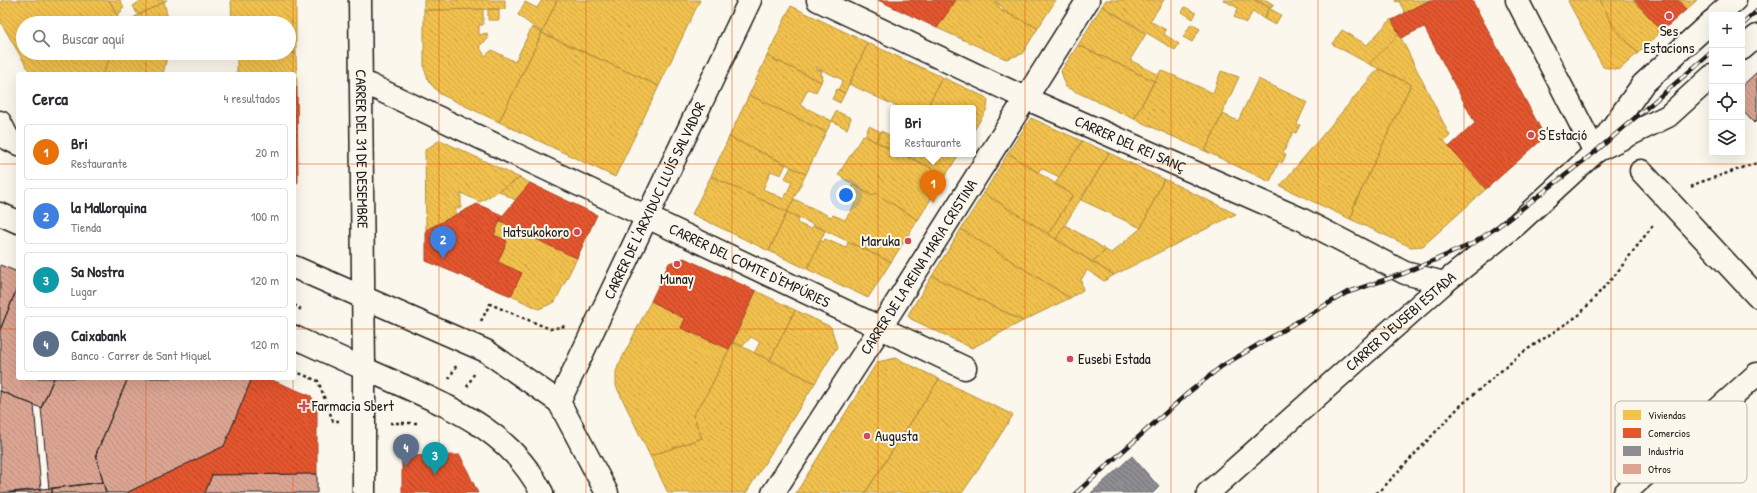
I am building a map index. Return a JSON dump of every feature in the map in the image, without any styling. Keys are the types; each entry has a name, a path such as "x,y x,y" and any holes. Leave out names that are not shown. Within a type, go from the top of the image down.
{"street":[{"name":"CARRER DEL 31 DE DESEMBRE","path":"360,0 364,298 364,493"},
{"name":"CARRER DE L'ARXIDUC LLUÍS SALVADOR","path":"559,402 750,0"},
{"name":"CARRER DEL REI SANÇ","path":"818,0 1025,98 1301,219 1405,272 1444,283"},
{"name":"CARRER DE LA REINA MARIA CRISTINA","path":"773,493 881,327 1088,0"},
{"path":"1517,0 1595,152"},
{"path":"1721,12 1735,0"},
{"name":"CARRER D'EUSEBI ESTADA","path":"1208,493 1444,283 1517,224 1595,152 1643,84 1709,24"},
{"path":"1743,48 1757,36"},
{"name":"CARRER D'EUSEBI ESTADA","path":"1595,152 1668,116 1709,79"},
{"name":"CARRER DEL COMTE D'EMPÚRIES","path":"361,80 965,368"},
{"path":"1641,171 1757,296"},
{"path":"0,214 16,221"},
{"path":"296,268 486,350 559,402 607,493"},
{"path":"296,339 446,405 485,428 510,448 536,480 542,493"},
{"path":"1727,401 1757,374"},
{"path":"1625,493 1636,483"}],"path":[{"path":"1376,493 1380,492 1459,407 1522,353 1579,315 1614,275 1670,202 1698,183 1757,163"},
{"path":"490,304 550,329 565,327 575,316 595,327"},
{"path":"296,372 318,381 332,421 426,423 446,405 486,350"}],"building: Viviendas":[{"path":"3,0 109,0 117,16 16,16 16,48 0,21 0,2"},
{"path":"109,0 120,0 124,7 121,9 122,11 117,15"},
{"path":"142,0 167,0 138,15 133,6"},
{"path":"231,0 296,0 296,16 232,16"},
{"path":"424,0 505,0 505,9 424,10"},
{"path":"542,0 557,0 542,33 518,15 525,2 537,8"},
{"path":"557,0 700,0 659,86 542,33"},
{"path":"956,0 994,0 1003,12 1038,28 1022,54 1006,59 937,28"},
{"path":"996,0 1056,0 1038,28 1003,11 1004,8 995,2"},
{"path":"1106,0 1164,0 1150,21 1166,30 1164,34 1179,44 1175,50 1102,6"},
{"path":"1223,0 1255,0 1269,8 1264,19 1253,11 1246,23 1234,17 1238,8"},
{"path":"1255,0 1266,0 1274,5 1271,8"},
{"path":"1395,0 1430,0 1405,13 1399,1 1396,2"},
{"path":"1600,0 1613,26 1638,53 1619,70 1603,67 1568,1"},
{"path":"1600,0 1634,0 1662,31 1638,53 1613,26"},
{"path":"1678,0 1697,0 1686,10"},
{"path":"164,2 167,16 136,16"},
{"path":"791,6 868,43 845,93 838,90 843,80 816,67 816,69 822,71 821,75 823,76 821,82 767,56"},
{"path":"1102,6 1146,34 1130,60 1159,75 1154,81 1078,45"},
{"path":"1185,7 1196,13 1193,19 1182,12"},
{"path":"1269,8 1281,15 1275,25 1264,19"},
{"path":"483,9 483,25 479,25 479,35 487,33 488,39 479,46 485,56 492,50 515,62 532,27 542,33 499,122 440,94 429,82 424,68 424,10"},
{"path":"488,9 499,9 499,20 488,20"},
{"path":"1391,19 1399,34 1369,64 1332,44 1342,30 1367,45"},
{"path":"1191,24 1200,29 1192,42 1183,37"},
{"path":"542,33 659,86 615,177 499,122"},
{"path":"1399,34 1450,136 1444,141 1486,189 1423,246 1411,247 1350,219 1354,210 1353,208 1411,84 1369,64"},
{"path":"868,43 942,77 928,105 894,105 849,84"},
{"path":"1078,45 1154,81 1134,119 1066,87 1061,71"},
{"path":"296,53 297,87 296,72 237,72 237,60 296,60"},
{"path":"767,56 821,82 816,92 808,89 800,105 832,121 826,132 749,95"},
{"path":"23,60 109,60 104,72 30,72"},
{"path":"109,60 166,60 163,72 104,72"},
{"path":"1378,69 1411,84 1353,208 1354,210 1350,219 1280,186"},
{"path":"1161,70 1213,93 1221,71 1239,77 1205,151 1134,119"},
{"path":"942,77 985,97 988,100 987,109 976,127 976,105 928,105"},
{"path":"1258,79 1307,102 1297,124 1300,125 1296,133 1293,132 1283,153 1286,155 1282,163 1279,161 1270,182 1205,151 1223,114 1238,121"},
{"path":"837,89 845,93 840,103 832,99"},
{"path":"749,95 826,132 806,174 729,137"},
{"path":"836,111 851,118 847,129 832,121"},
{"path":"1031,118 1082,141 1059,177 1041,168 1038,173 1008,153"},
{"path":"869,126 881,132 876,142 865,136"},
{"path":"881,131 890,136 890,149 876,142"},
{"path":"863,135 890,148 890,157 908,157 946,175 918,220 875,193 872,196 838,175"},
{"path":"729,137 786,164 781,175 771,171 763,189 784,199 792,182 785,178 791,167 806,174 787,212 711,176"},
{"path":"440,140 520,178 480,202 461,193 461,208 456,208 456,215 426,230 425,150"},
{"path":"1082,141 1109,153 1056,239 1048,234 1073,195 1055,184"},
{"path":"1008,153 1073,195 1048,234 984,193"},
{"path":"1109,153 1164,179 1141,228 1081,200"},
{"path":"908,157 957,157 946,175"},
{"path":"711,176 787,212 769,251 692,214"},
{"path":"520,178 530,183 515,200 499,191"},
{"path":"1164,179 1236,214 1114,275 1092,262 1106,250 1111,253 1141,228"},
{"path":"853,184 872,196 875,193 918,220 891,262 787,212 794,199 831,217 833,215 845,220 855,204 844,198"},
{"path":"984,193 1114,275 1104,281 1087,270 1081,280 1083,290 1070,298 961,229"},
{"path":"787,212 799,218 797,223 811,229 813,225 825,231 807,269 769,251"},
{"path":"500,221 577,258 555,302 539,309 511,296 522,273 498,262 507,241 494,235"},
{"path":"1065,225 1106,250 1092,262 1056,239"},
{"path":"961,229 1070,298 1023,321 932,276"},
{"path":"825,239 846,248 848,242 891,262 868,298 807,269 821,240 823,242"},
{"path":"932,276 1023,321 972,348 911,319 908,316 909,313"},
{"path":"756,291 795,310 770,360 754,353 760,342 751,337 742,347 733,342"},
{"path":"651,301 685,319 681,328 729,349 706,396 693,415 702,438 650,456 616,386 616,372"},
{"path":"795,310 831,327 837,347 815,383 770,360"},
{"path":"733,342 815,383 746,493 668,493 650,456 702,438 693,415 706,396"},
{"name":"Augusta","path":"896,358 939,379 865,493 796,493 877,362"},
{"path":"939,379 1013,415 962,493 865,493"}],"building: Comercios":[{"path":"878,0 956,0 937,28"},
{"path":"1430,0 1472,0 1545,137 1486,189 1449,147 1475,123 1424,27 1401,38 1392,20"},
{"path":"1634,0 1678,0 1686,10 1662,31"},
{"path":"296,87 297,87 298,182 296,184"},
{"path":"530,183 597,215 577,258 499,220"},
{"path":"477,204 502,215 494,235 507,241 498,262 522,273 511,296 426,261 426,230"},
{"path":"684,258 756,291 729,349 681,328 685,319 651,301 669,263"},
{"path":"251,380 272,380 311,396 317,406 317,474 212,475 205,493 126,493 224,446"},
{"path":"460,455 478,493 402,493 402,456"}],"building: Industria":[{"path":"1132,456 1159,487 1153,493 1091,493"}],"building: Otros":[{"path":"1757,72 1757,120 1754,123 1745,113 1745,83"},
{"path":"0,265 16,271 16,291 0,330"},
{"path":"16,291 16,380 53,380 41,408 0,391 0,330"},
{"path":"53,380 127,380 96,454 103,482 49,489 41,408"},
{"path":"127,380 251,380 224,446 126,493 106,493 96,454"},
{"path":"0,391 34,405 41,489 0,493"},
{"path":"317,474 317,493 205,493 212,475"},
{"path":"103,482 106,493 52,493 52,488"},
{"path":"52,488 52,493 9,493 41,489"}],"railway":[{"path":"1745,22 1757,11"},
{"path":"1076,493 1188,393 1222,366 1346,293 1405,273 1474,243 1510,218 1595,152 1709,55"}],"place":[{"name":"Ses Estacions","path":"1669,16"},
{"name":"S'Estació","path":"1531,135"},
{"name":"Bri","path":"933,203"},
{"name":"Hatsukokoro","path":"577,232"},
{"name":"Maruka","path":"908,241"},
{"name":"la Mallorquina","path":"443,259"},
{"name":"Munay","path":"677,264"},
{"name":"Eusebi Estada","path":"1070,359"},
{"name":"Farmacia Sbert","path":"304,406"},
{"name":"Augusta","path":"867,436"},
{"name":"Caixabank","path":"406,467"},
{"name":"Sa Nostra","path":"435,475"}]}
